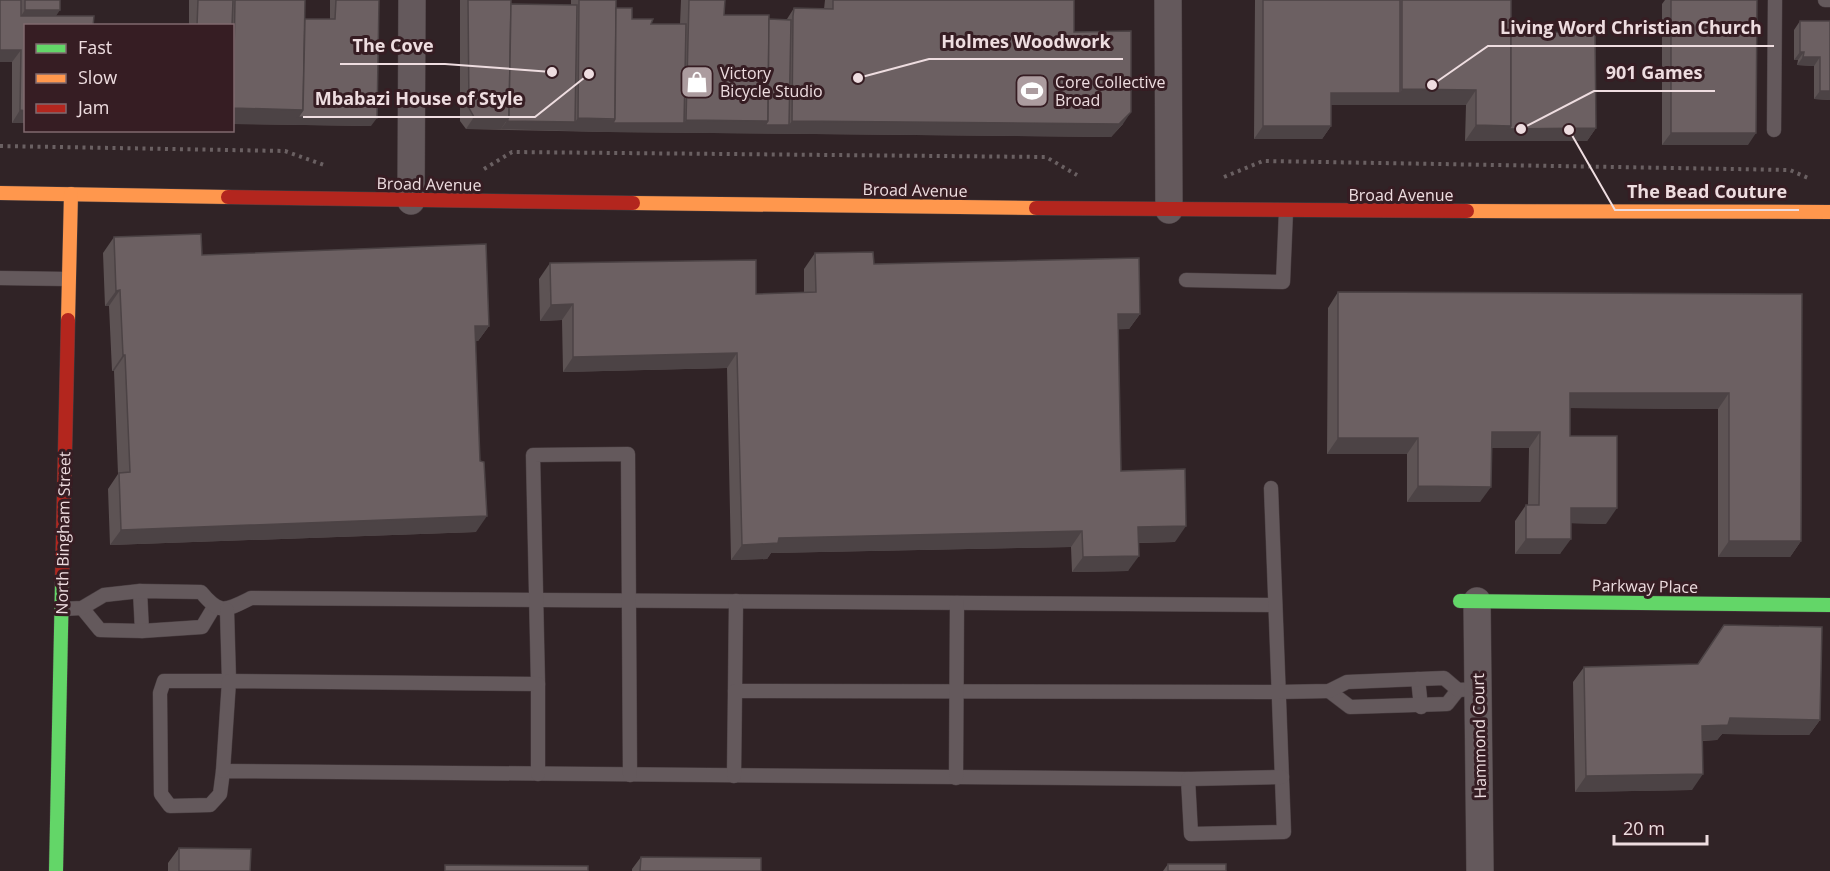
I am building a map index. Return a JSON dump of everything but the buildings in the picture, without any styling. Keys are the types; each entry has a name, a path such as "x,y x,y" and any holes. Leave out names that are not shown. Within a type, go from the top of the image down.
{"street":[{"path":"411,201 412,0"},
{"path":"1167,0 1171,157 1169,210"},
{"name":"Broad Avenue","path":"0,193 411,201 1169,210 1830,212"},
{"name":"North Bingham Street","path":"56,871 71,194"},
{"name":"Parkway Place","path":"1468,601 1830,605"},
{"name":"Hammond Court","path":"1468,601 1468,689 1480,871"}],"lane":[{"path":"1774,130 1775,0"},
{"path":"1824,0 1830,0"},
{"path":"1186,280 1283,282 1286,211"},
{"path":"0,278 68,279"},
{"path":"538,774 538,599 533,455 628,454 630,776"},
{"path":"1188,779 1191,834 1284,832 1271,488"},
{"path":"61,609 82,608 104,595 140,591 201,592 221,609 229,681 220,794 210,805 170,806 161,794 160,693 164,681 229,681 538,684"},
{"path":"140,591 142,631"},
{"path":"82,608 100,630 142,631 202,627 221,609 251,598 1275,605"},
{"path":"734,776 736,601"},
{"path":"956,778 957,603"},
{"path":"735,691 1278,692 1329,691 1347,682 1444,678 1468,689 1447,704 1421,707 1350,707 1329,691"},
{"path":"1418,679 1421,707"},
{"path":"223,771 956,778 1282,777"}],"path":[{"path":"0,146 285,151 329,167"},
{"path":"476,174 512,152 1046,157 1081,177"},
{"path":"1222,178 1263,161 1790,170 1810,179"}],"traffic: fast":[{"path":"56,871 62,583"},
{"path":"1460,601 1830,605"}],"traffic: slow":[{"path":"0,193 228,197"},
{"path":"68,320 71,194"},
{"path":"633,203 1036,208"},
{"path":"1467,211 1830,212"}],"traffic: jam":[{"path":"228,197 633,203"},
{"path":"1036,208 1467,211"},
{"path":"62,583 68,320"}],"place":[{"name":"The Cove","path":"552,72"},
{"name":"Mbabazi House of Style","path":"589,74"},
{"name":"Holmes Woodwork","path":"858,78"},
{"name":"Victory Bicycle Studio","path":"697,82"},
{"name":"Living Word Christian Church","path":"1432,85"},
{"name":"Core Collective Broad","path":"1032,91"},
{"name":"901 Games","path":"1521,129"},
{"name":"The Bead Couture","path":"1569,130"}]}
